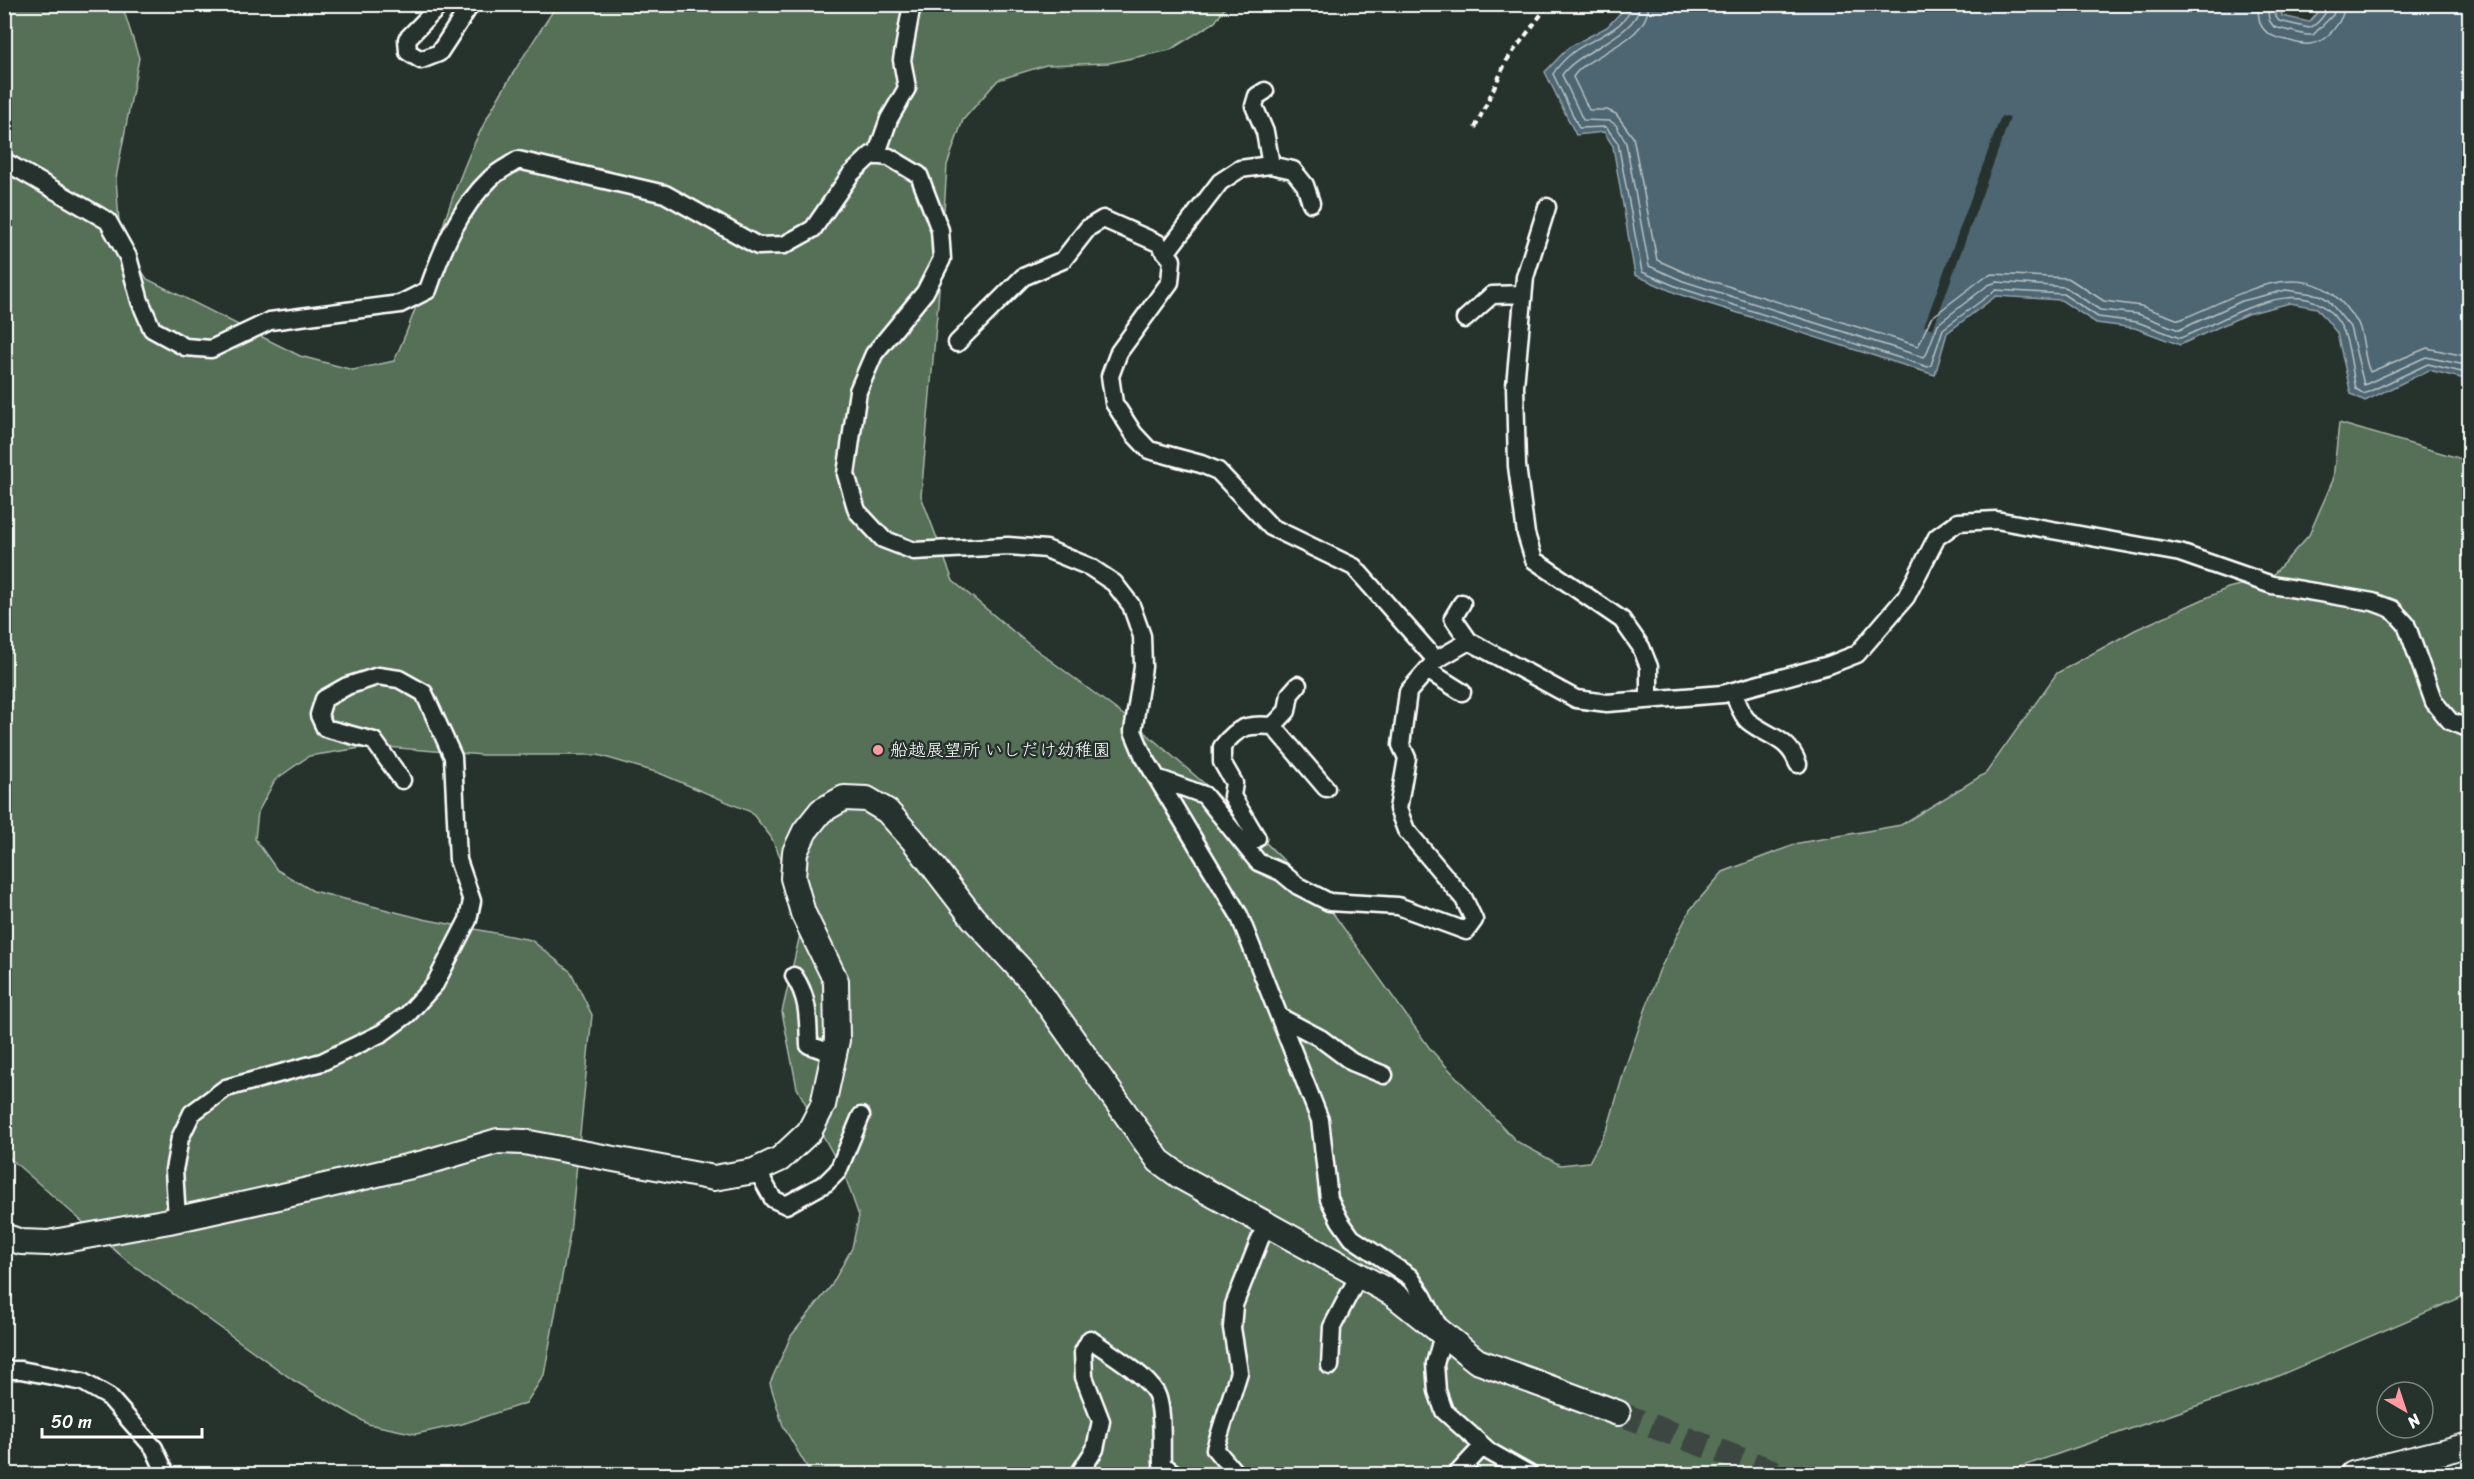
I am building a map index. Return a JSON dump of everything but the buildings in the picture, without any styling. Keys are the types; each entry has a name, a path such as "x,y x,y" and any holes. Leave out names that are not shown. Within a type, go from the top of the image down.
{"street":[{"path":"441,4 407,39 408,52 421,60 439,53 471,4"},
{"path":"876,156 889,119 907,88 902,60 912,4"},
{"path":"1265,92 1257,96 1254,106 1265,132 1271,165"},
{"path":"4,161 108,221 128,257 140,301 152,329 184,348 211,349 270,321 400,304 428,290 442,252 470,200 493,176 518,160 665,194 758,246 784,244 813,229 851,174 871,155 889,157 919,175 940,231 942,259 925,292 874,354 858,391 846,474 857,511 883,539 914,551 1008,546 1046,549 1090,567 1114,583 1131,605 1142,636 1143,667 1133,731 1143,755 1239,915 1320,1120 1329,1199 1352,1238 1410,1277 1423,1296 1443,1335 1435,1364 1437,1391 1444,1411 1483,1446 1520,1472"},
{"path":"1166,253 1220,182 1240,169 1271,165 1293,170 1305,185 1311,203"},
{"path":"1547,207 1525,277 1515,386 1517,465 1526,534 1534,560 1622,620 1641,647 1649,667 1648,700"},
{"path":"957,342 1023,277 1063,260 1088,228 1103,219 1158,243 1172,260 1170,282 1119,352 1110,376 1114,403 1129,426 1149,450 1218,471 1271,526 1354,567 1431,665 1462,692"},
{"path":"1465,320 1492,295 1523,294"},
{"path":"1462,603 1453,618 1469,642 1576,699 1607,703 1723,694 1829,665 1857,654 1906,597 1937,537 1958,522 1996,520 2180,553 2272,585 2373,602 2392,609 2406,624 2434,702 2450,721 2469,729"},
{"path":"1157,778 1204,795 1258,862 1281,872 1298,886 1329,902 1398,906 1466,931 1474,920 1464,899 1406,830 1398,809 1407,758 1401,745 1408,692 1431,665 1469,642"},
{"path":"177,1219 174,1170 180,1138 192,1113 225,1088 322,1062 382,1033 408,1014 435,984 468,920 472,902 458,860 453,757 424,693 399,679 378,676 347,686 324,699 319,715 325,728 374,741 402,780"},
{"path":"1273,726 1287,711 1290,694 1298,685"},
{"path":"1732,692 1746,720 1778,738 1793,751 1798,764"},
{"path":"1246,847 1257,838 1232,796 1234,783 1222,762 1222,747 1232,734 1250,725 1273,726 1326,788"},
{"path":"4,1236 21,1242 48,1243 177,1219 424,1164 498,1141 524,1142 714,1178 757,1170 780,1159 809,1132 823,1105 837,1041 836,981 802,913 793,878 795,852 805,831 821,812 843,798 867,799 887,811 913,840 973,918 1034,983 1159,1161 1181,1177 1393,1294 1477,1361 1618,1413"},
{"path":"794,976 808,1004 809,1045 834,1054"},
{"path":"1280,1017 1320,1038 1352,1062 1384,1075"},
{"path":"757,1170 773,1198 786,1205 826,1183 838,1171 861,1116"},
{"path":"1236,1474 1215,1449 1239,1372 1232,1328 1234,1305 1266,1224"},
{"path":"1329,1366 1332,1327 1359,1275"},
{"path":"1079,1474 1095,1449 1101,1421 1084,1377 1083,1352 1090,1339 1141,1377 1156,1394 1161,1420 1162,1464 1175,1474"},
{"path":"4,1370 21,1370 83,1382 110,1397 154,1448 166,1474"},
{"path":"2353,1474 2469,1445"},
{"path":"1457,1474 1483,1446"}],"path":[{"path":"1475,128 1507,60 1549,4"}],"green space":[{"path":"5,5 122,5 139,58 116,178 120,237 147,279 300,356 353,370 394,361 416,307 453,196 475,142 503,89 557,5 1227,5 1215,22 1170,50 1109,63 1046,65 998,80 963,120 947,165 938,303 921,496 953,581 1026,642 1134,723 1213,791 1322,898 1431,1050 1516,1141 1560,1165 1589,1162 1608,1127 1626,1065 1659,971 1690,910 1723,872 1799,843 1901,825 1986,773 2057,673 2135,630 2228,588 2271,577 2309,535 2333,480 2339,423 2469,461 2469,1294 2257,1385 2000,1474 811,1474 783,1426 770,1383 791,1336 831,1286 852,1248 859,1216 845,1176 797,1088 782,1012 802,926 797,893 771,837 751,812 659,773 598,755 483,755 374,746 309,756 275,780 258,812 255,839 277,870 313,891 423,919 531,940 571,972 592,1015 570,1233 544,1375 526,1403 462,1424 416,1434 368,1424 293,1380 126,1260 5,1154"}],"water":[{"path":"2281,4 2282,16 2309,22 2324,5 2469,5 2469,380 2429,370 2365,401 2351,394 2337,333 2317,308 2290,303 2247,314 2180,345 2135,328 2096,323 2061,300 1996,296 1947,333 1935,375 1678,294 1635,275 1613,146 1604,132 1576,135 1545,72 1569,47 1607,27 1628,5"}],"pier":[{"path":"2001,116 2010,118 1933,329 1924,326"}],"tunnel":[{"path":"1618,1413 1780,1474"}],"place":[{"name":"船越展望所 いしだけ幼稚園","path":"878,750"}]}
